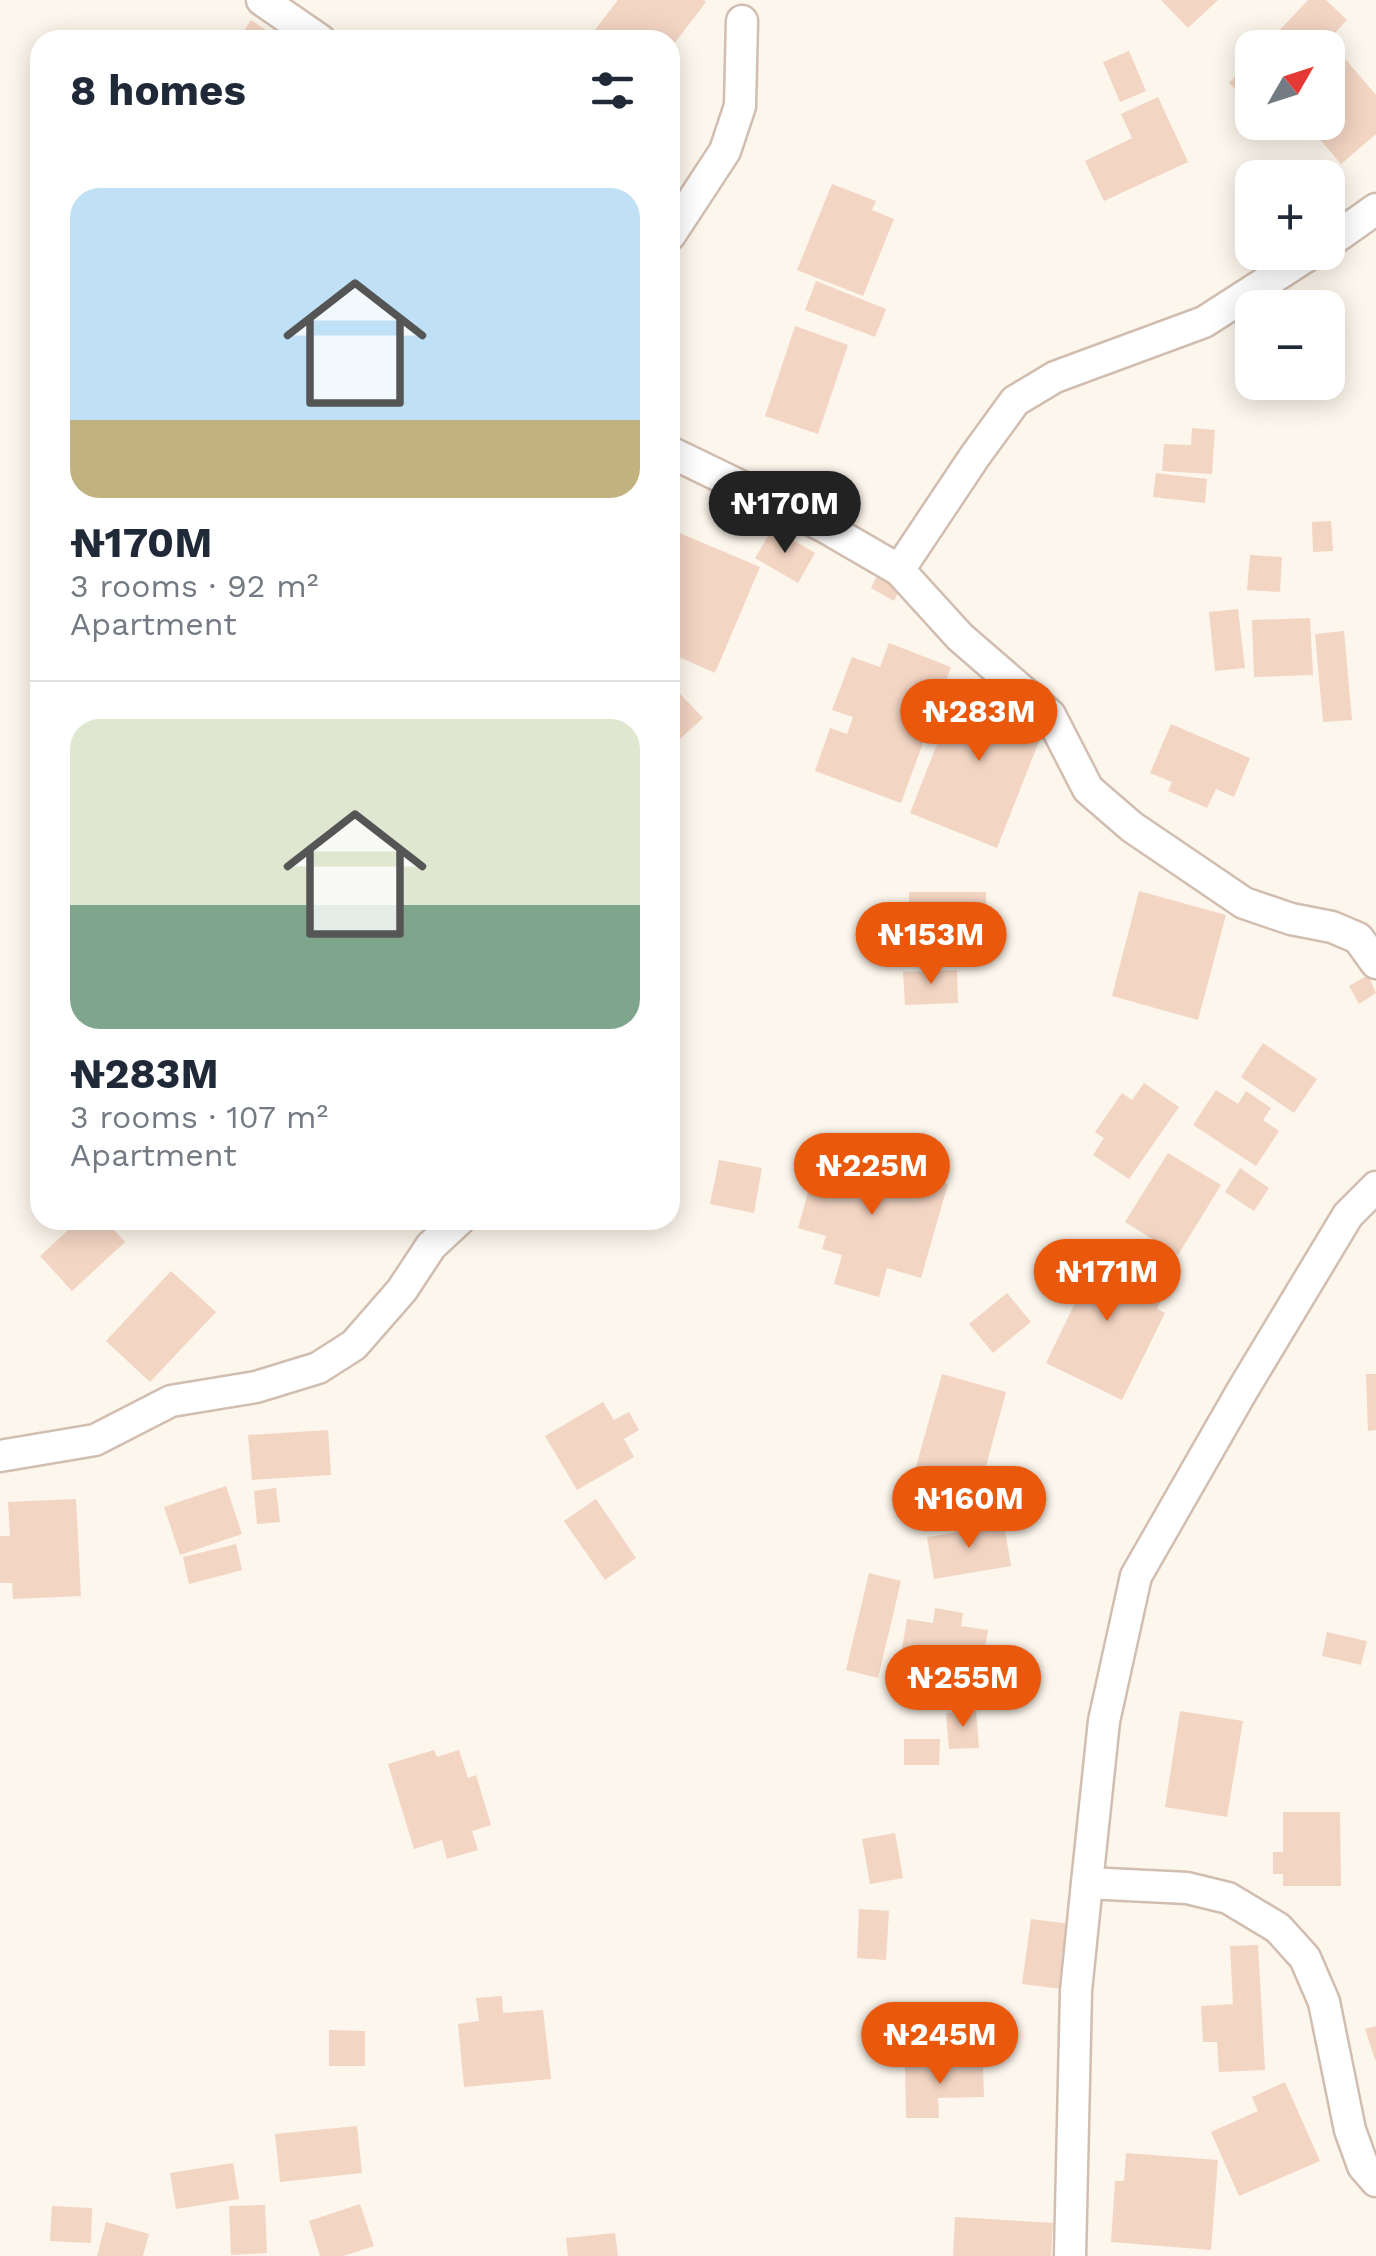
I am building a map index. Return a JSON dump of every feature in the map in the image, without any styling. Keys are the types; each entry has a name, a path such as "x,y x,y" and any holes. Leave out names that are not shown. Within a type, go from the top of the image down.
{"street":[{"path":"262,0 306,30"},
{"path":"680,219 724,151 740,106 742,21"},
{"path":"1345,231 1376,209"},
{"path":"899,570 1014,401 1055,377 1204,322 1285,270"},
{"path":"680,457 825,527 899,570 960,637 1050,715 1088,789 1132,827 1244,903 1291,919 1332,926 1358,938 1376,963"},
{"path":"1070,2256 1076,1991 1104,1721 1136,1576 1348,1215 1376,1188"},
{"path":"0,1456 95,1440 171,1401 256,1387 318,1368 354,1345 402,1290 431,1246 449,1230"},
{"path":"1087,1883 1188,1888 1228,1898 1278,1928 1305,1958 1324,2002 1350,2130 1363,2166 1376,2181"}],"building":[{"path":"618,0 706,2 680,36 680,30 595,30"},
{"path":"1161,0 1218,0 1188,28"},
{"path":"1308,0 1326,0 1347,20 1338,30 1280,30"},
{"path":"251,20 266,30 244,30"},
{"path":"1129,51 1146,91 1120,102 1103,62"},
{"path":"1345,59 1376,95 1376,134 1345,161 1338,160 1320,140 1345,140"},
{"path":"1158,97 1188,162 1104,201 1085,161 1132,138 1121,114"},
{"path":"832,184 876,201 872,210 894,219 863,296 797,270"},
{"path":"816,281 886,309 875,337 805,310"},
{"path":"795,326 848,345 818,434 765,416"},
{"path":"1192,428 1215,430 1212,474 1162,471 1164,444 1191,445"},
{"path":"1156,473 1207,479 1205,503 1153,497"},
{"path":"1331,521 1333,551 1313,552 1312,522"},
{"path":"773,528 815,553 798,583 755,558"},
{"path":"680,533 760,567 715,673 680,657"},
{"path":"1250,555 1282,557 1280,592 1247,590"},
{"path":"879,572 902,584 894,601 871,588"},
{"path":"1238,609 1245,668 1215,671 1209,612"},
{"path":"1310,618 1313,675 1254,677 1252,620"},
{"path":"1344,631 1352,720 1323,722 1315,634"},
{"path":"889,643 951,667 901,803 815,771 830,728 847,734 853,717 832,710 852,657 880,667"},
{"path":"962,681 1049,716 997,848 910,813"},
{"path":"680,694 703,718 680,739"},
{"path":"1171,724 1250,758 1234,797 1216,789 1207,808 1168,791 1172,782 1150,773"},
{"path":"1139,891 1226,915 1198,1020 1112,996"},
{"path":"909,892 986,892 987,961 910,961"},
{"path":"957,970 958,1003 905,1005 903,972"},
{"path":"1368,975 1376,993 1359,1004 1349,986"},
{"path":"1263,1043 1317,1079 1294,1113 1241,1077"},
{"path":"1144,1083 1179,1107 1129,1179 1093,1155 1104,1138 1095,1132 1122,1093 1132,1100"},
{"path":"1216,1090 1238,1104 1246,1091 1271,1108 1263,1120 1279,1131 1256,1166 1193,1125"},
{"path":"821,1147 948,1184 921,1278 887,1268 879,1297 834,1284 842,1255 822,1249 826,1236 798,1228"},
{"path":"1168,1153 1221,1185 1178,1255 1125,1222"},
{"path":"719,1160 762,1168 754,1213 710,1204"},
{"path":"1240,1168 1269,1188 1254,1211 1225,1192"},
{"path":"68,1230 114,1230 125,1242 72,1291 40,1256"},
{"path":"1086,1248 1167,1288 1157,1309 1165,1313 1122,1400 1046,1363 1075,1303 1062,1296"},
{"path":"171,1271 216,1312 150,1382 106,1341"},
{"path":"1007,1293 1031,1322 993,1353 969,1324"},
{"path":"942,1374 1006,1392 977,1500 912,1481"},
{"path":"1366,1374 1376,1374 1376,1430 1368,1431"},
{"path":"603,1402 614,1420 629,1412 639,1430 624,1439 634,1457 577,1490 545,1436"},
{"path":"328,1430 331,1475 252,1480 248,1435"},
{"path":"226,1486 242,1534 180,1555 164,1507"},
{"path":"276,1488 280,1522 257,1524 254,1491"},
{"path":"76,1499 81,1596 13,1599 12,1583 0,1583 0,1536 10,1536 8,1502"},
{"path":"596,1499 636,1558 605,1580 564,1521"},
{"path":"1004,1524 1011,1566 934,1579 927,1537"},
{"path":"236,1544 242,1570 189,1584 183,1557"},
{"path":"869,1573 901,1581 878,1678 846,1670"},
{"path":"935,1608 963,1613 961,1626 988,1630 975,1709 894,1695 907,1619 933,1623"},
{"path":"1327,1632 1367,1641 1361,1665 1322,1656"},
{"path":"976,1711 979,1748 949,1749 946,1713"},
{"path":"1180,1711 1243,1721 1227,1817 1165,1807"},
{"path":"904,1739 940,1739 939,1765 904,1765"},
{"path":"434,1750 437,1757 459,1750 468,1778 476,1775 491,1825 472,1831 478,1850 447,1859 442,1840 414,1849 388,1764"},
{"path":"1283,1812 1340,1812 1341,1886 1283,1886 1283,1874 1273,1874 1273,1852 1283,1852"},
{"path":"895,1833 903,1878 870,1884 862,1839"},
{"path":"859,1909 889,1911 886,1960 857,1958"},
{"path":"1031,1919 1070,1924 1062,1989 1022,1984"},
{"path":"1258,1945 1265,2070 1219,2072 1217,2042 1203,2042 1201,2006 1233,2004 1230,1946"},
{"path":"502,1996 503,2013 543,2010 551,2079 464,2087 458,2024 479,2021 476,1998"},
{"path":"1376,2026 1376,2060 1375,2060 1365,2029"},
{"path":"997,2029 998,2056 957,2056 957,2031"},
{"path":"329,2030 365,2031 365,2066 329,2066"},
{"path":"983,2064 984,2097 938,2098 939,2118 906,2118 905,2065"},
{"path":"1285,2082 1320,2161 1239,2196 1211,2132 1258,2111 1252,2097"},
{"path":"357,2126 362,2173 280,2182 275,2134"},
{"path":"1126,2153 1218,2160 1211,2250 1111,2242 1115,2181 1124,2181"},
{"path":"233,2163 239,2199 176,2209 170,2173"},
{"path":"360,2204 374,2246 343,2256 320,2256 309,2221"},
{"path":"265,2205 267,2253 231,2255 229,2206"},
{"path":"52,2206 92,2208 91,2243 50,2241"},
{"path":"955,2217 1053,2223 1051,2256 953,2256"},
{"path":"106,2222 149,2234 143,2256 97,2256"},
{"path":"615,2233 618,2256 568,2256 566,2238"}]}
